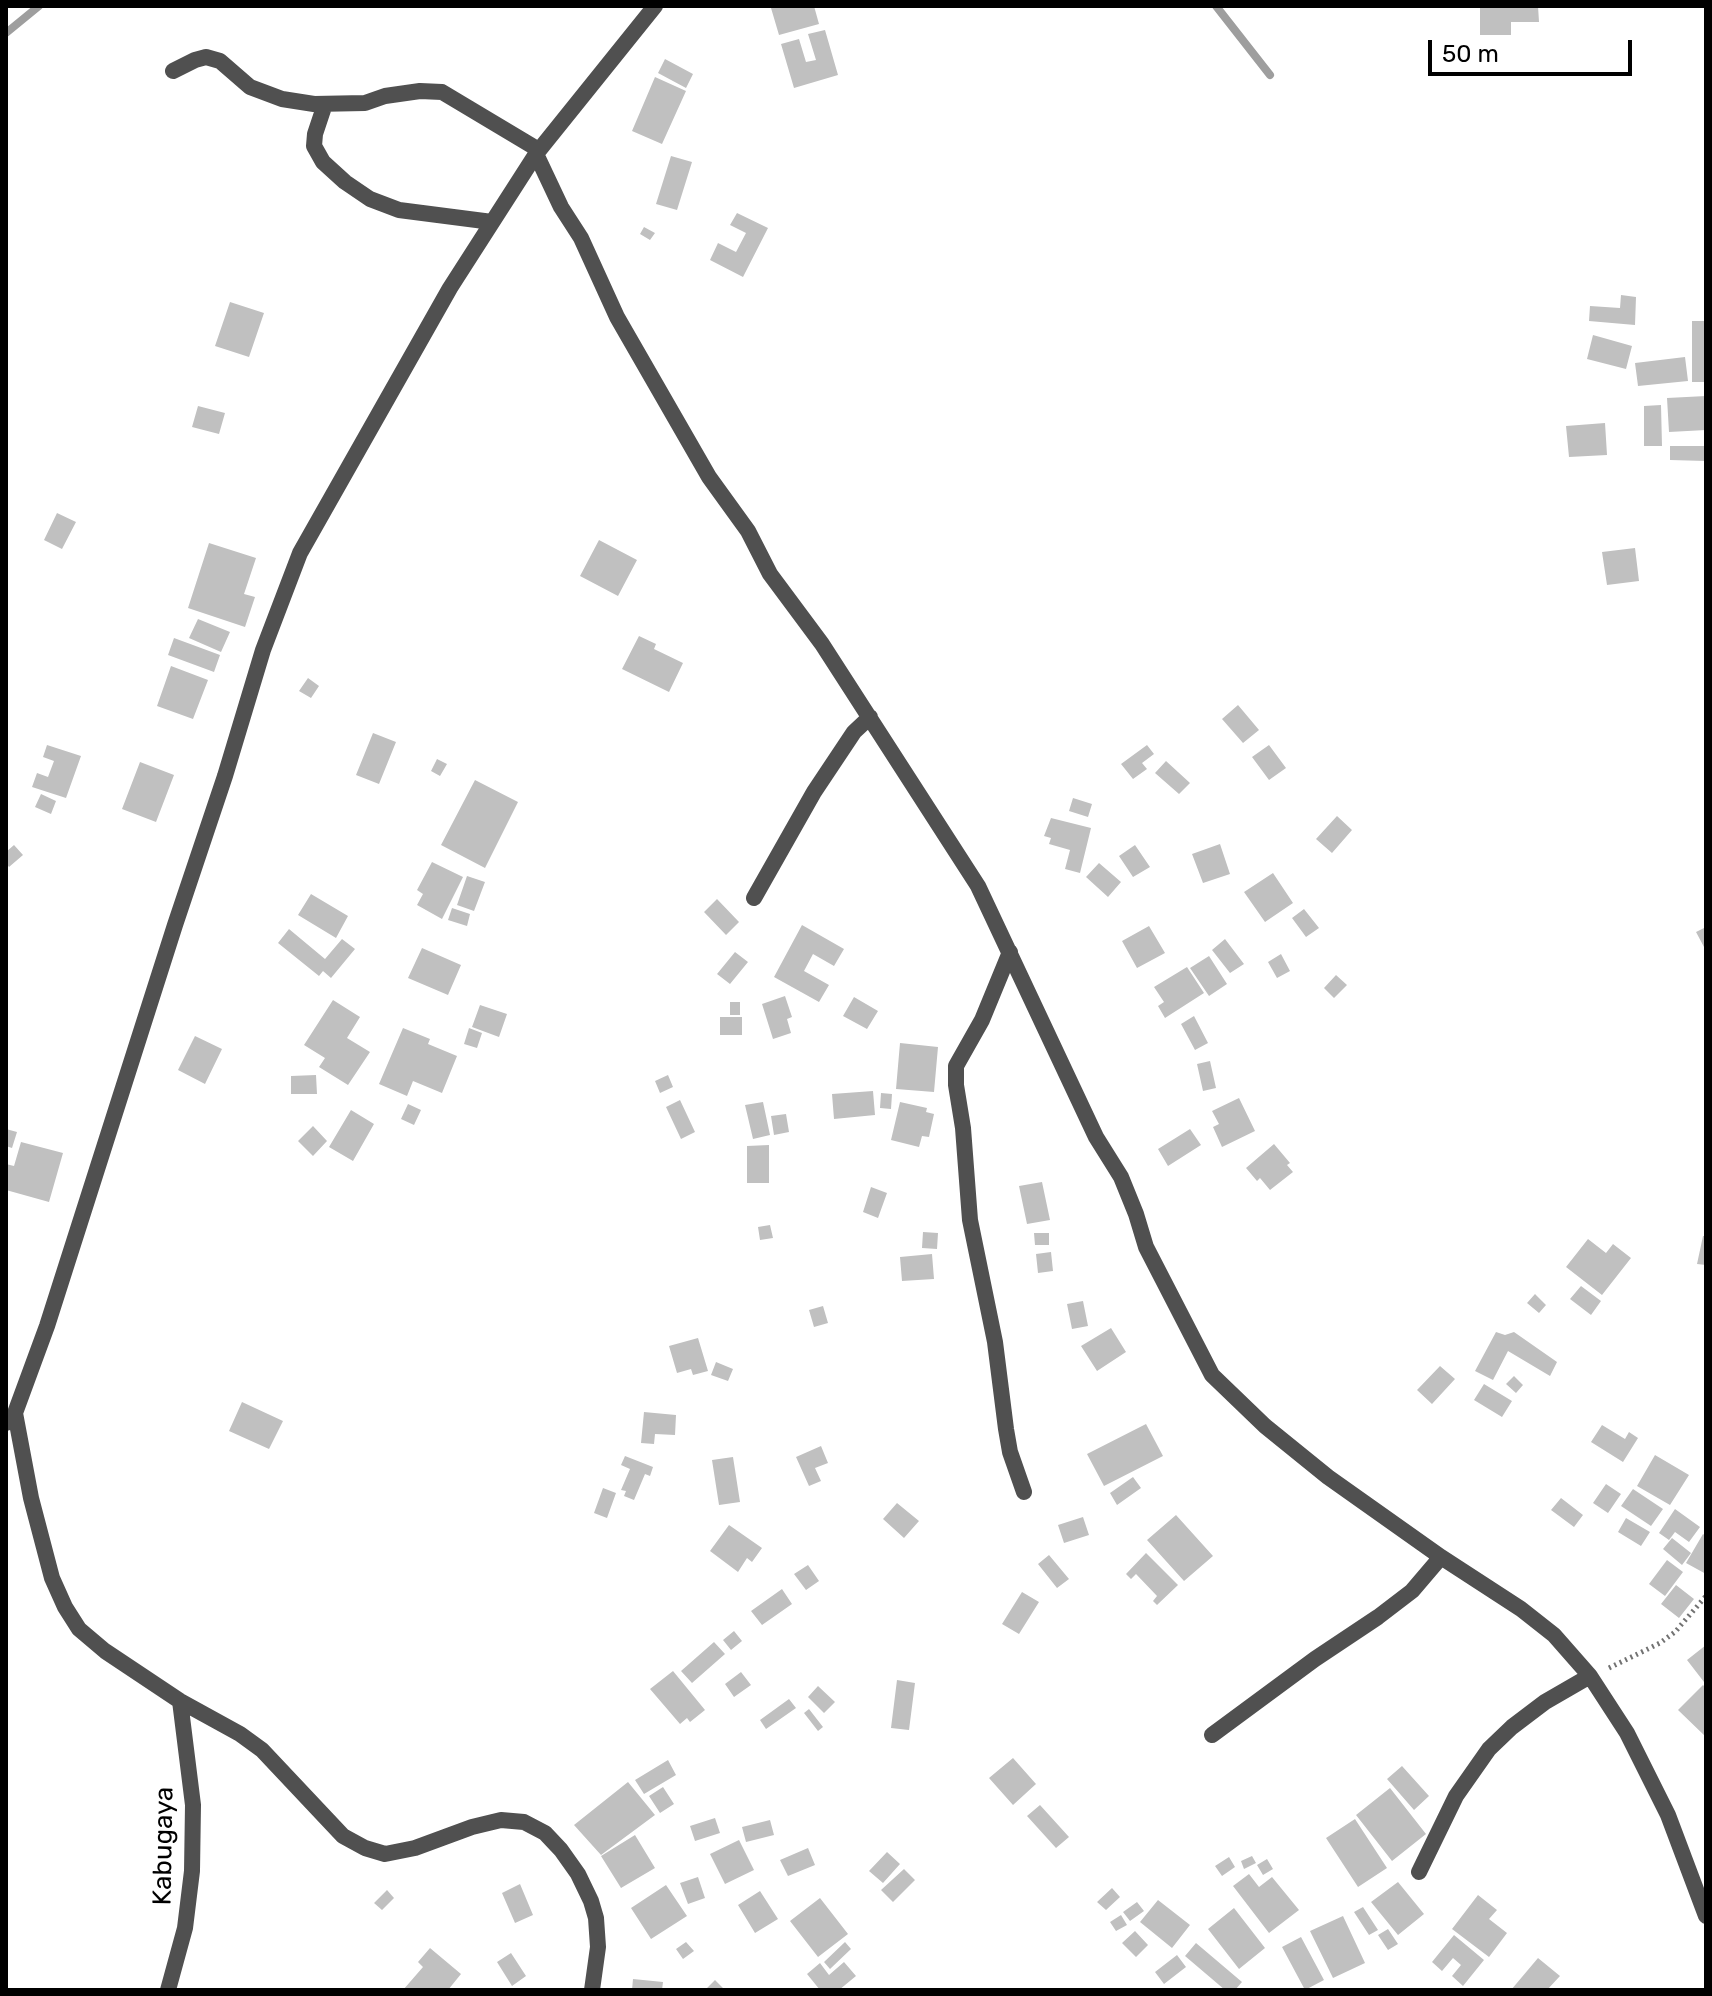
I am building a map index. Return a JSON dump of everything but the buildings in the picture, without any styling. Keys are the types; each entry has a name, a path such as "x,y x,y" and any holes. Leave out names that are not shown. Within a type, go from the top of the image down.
{"street":[{"path":"592,1990 598,1947 596,1918 578,1874 545,1833 524,1822 501,1820 415,1848 385,1854 365,1848 343,1836 262,1750 240,1734 180,1701 105,1651 79,1629 52,1578 11,1412 47,1326 263,650 300,553 450,288 537,152 655,6"},
{"path":"173,71 206,57 220,61 250,87 282,99 325,104 365,103 385,96 420,91 442,92 537,152 617,317 684,437 748,531 764,565 822,644 978,886 1096,1137 1121,1177 1146,1247 1212,1375 1265,1426 1328,1477 1554,1635 1590,1676 1627,1733 1668,1815 1706,1916"},
{"path":"325,104 314,146 323,162 345,182 370,199 399,210 492,222"},
{"path":"754,898 821,780 854,732 870,717"},
{"path":"1010,952 982,1020 956,1066 956,1085 963,1128 970,1220 995,1342 1008,1441 1024,1492"},
{"path":"1212,1735 1412,1591 1441,1557"},
{"path":"1419,1872 1456,1796 1489,1749 1545,1702 1590,1676"},
{"name":"Kabugaya","path":"168,1990 185,1928 192,1871 193,1805 180,1701"}],"path":[{"path":"1590,1676 1660,1643 1675,1632 1706,1596"}],"waterway":[{"path":"6,33 39,6"},
{"path":"1216,6 1270,75"}]}
